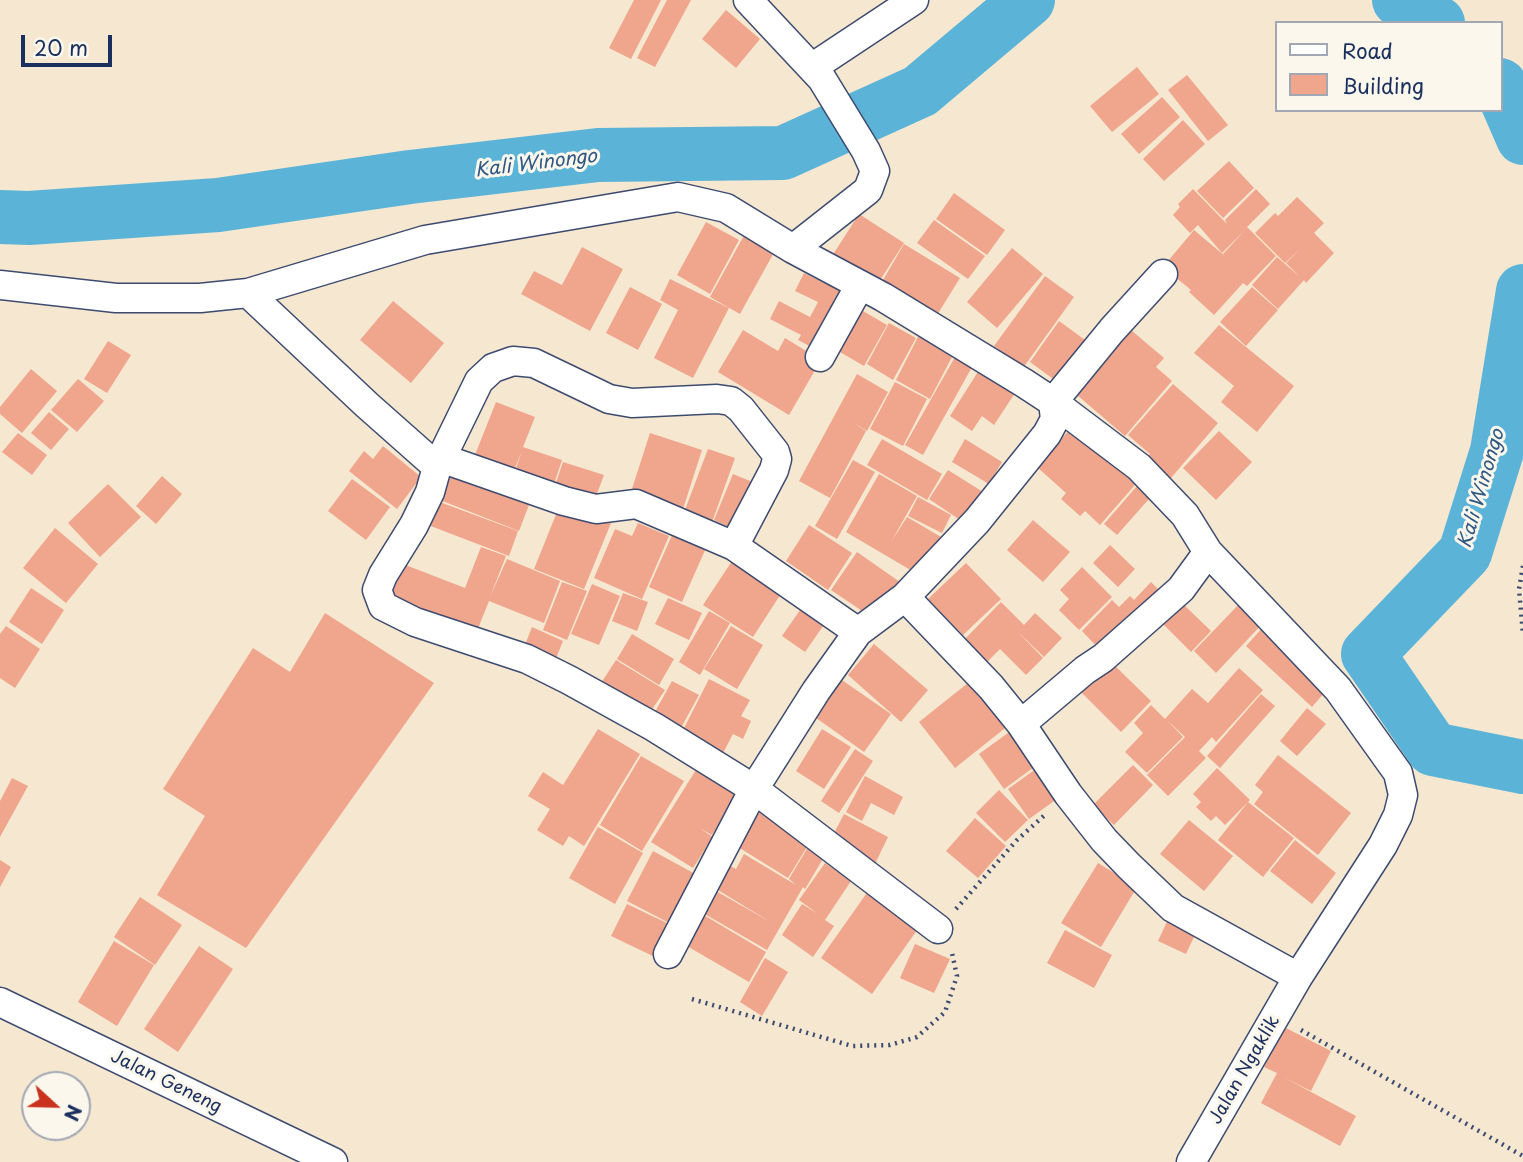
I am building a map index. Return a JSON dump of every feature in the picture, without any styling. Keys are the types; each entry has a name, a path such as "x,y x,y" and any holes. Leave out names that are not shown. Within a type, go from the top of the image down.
{"street":[{"path":"748,0 818,73 866,151 875,171 868,190 793,249"},
{"path":"818,73 914,0"},
{"name":"Jalan Ngaklik","path":"0,285 116,298 200,298 248,293 425,240 678,197 726,208 793,249 964,345 1053,402 1139,467 1185,515 1208,552 1338,689 1398,773 1403,795 1398,816 1383,845 1298,977 1191,1162"},
{"path":"668,954 754,789 816,691 858,632 905,597 977,521 1047,434 1055,419 1053,402 1112,330 1163,274"},
{"path":"820,357 860,285"},
{"path":"248,293 367,405 439,462 596,509 636,504 734,546 858,632"},
{"path":"734,546 774,470 777,459 775,452 741,409 731,401 717,399 632,403 609,399 534,363 513,361 493,368 479,381 439,462 430,492 414,526 383,575 377,590 383,606 415,622 527,659 654,727 754,789 939,929"},
{"path":"1021,724 1103,658 1181,589 1208,552"},
{"path":"905,597 991,687 1021,724 1068,794 1104,840 1173,908 1298,977"},
{"name":"Jalan Geneng","path":"0,1002 333,1162"}],"path":[{"path":"1523,566 1519,589 1523,634"},
{"path":"692,999 852,1046 890,1045 917,1037 944,1012 957,976 952,954 939,929 1017,840 1068,794"},
{"path":"1276,1016 1523,1156"}],"building":[{"path":"634,0 661,0 631,59 609,48"},
{"path":"667,0 691,0 655,67 637,58"},
{"path":"726,10 760,39 736,68 702,39"},
{"path":"1137,67 1159,94 1112,132 1090,106"},
{"path":"1187,75 1228,125 1208,141 1168,90"},
{"path":"1162,97 1180,117 1139,154 1121,134"},
{"path":"1183,120 1205,144 1164,181 1143,159"},
{"path":"1229,161 1254,188 1223,218 1197,191"},
{"path":"1193,189 1227,224 1225,220 1256,189 1270,204 1247,227 1276,256 1247,286 1243,283 1214,315 1189,292 1191,290 1163,267 1194,230 1225,256 1223,254 1245,230 1222,253 1198,225 1190,233 1173,215 1180,207 1178,204"},
{"path":"954,193 1005,230 987,255 936,219"},
{"path":"1297,197 1324,223 1314,233 1334,253 1306,283 1304,280 1278,309 1252,285 1277,257 1300,277 1286,263 1301,248 1285,263 1255,233 1275,213 1278,216"},
{"path":"859,214 904,243 877,285 832,256"},
{"path":"934,220 985,256 968,279 917,243"},
{"path":"706,222 739,240 710,294 677,275"},
{"path":"747,230 777,247 740,314 710,297"},
{"path":"904,244 960,278 934,320 879,287"},
{"path":"582,247 623,269 590,331 521,294 534,271 562,285"},
{"path":"1012,248 1043,274 997,328 967,302"},
{"path":"804,273 824,283 826,279 849,291 819,351 798,340 801,335 770,319 779,301 810,317 818,302 795,291"},
{"path":"1045,276 1074,297 1023,368 994,346"},
{"path":"670,279 729,308 693,378 654,358 678,310 660,300"},
{"path":"630,287 662,304 638,350 606,333"},
{"path":"1252,287 1278,310 1246,346 1220,322"},
{"path":"393,301 444,343 411,383 360,340"},
{"path":"856,307 887,325 864,366 833,348"},
{"path":"1059,321 1092,345 1063,386 1030,362"},
{"path":"889,323 916,338 893,380 867,364"},
{"path":"1219,325 1294,386 1257,432 1221,402 1234,386 1194,353"},
{"path":"743,330 778,351 785,338 821,360 789,415 718,372"},
{"path":"1131,330 1164,358 1156,367 1172,381 1125,436 1070,389 1111,342 1117,347"},
{"path":"919,335 954,353 930,399 896,380"},
{"path":"108,341 131,355 107,393 84,379"},
{"path":"955,357 972,367 923,455 905,445"},
{"path":"981,367 1017,390 994,425 982,416 972,431 950,416"},
{"path":"31,369 57,391 22,433 0,414 0,407"},
{"path":"857,374 888,392 867,431 852,422 866,431 830,498 799,481"},
{"path":"78,379 104,401 77,432 51,410"},
{"path":"895,382 927,399 903,446 870,429"},
{"path":"1173,384 1218,423 1165,485 1141,465 1150,454 1128,435"},
{"path":"496,402 535,417 523,447 562,460 551,493 512,480 522,451 510,480 471,465"},
{"path":"49,412 69,429 51,450 31,433"},
{"path":"1076,422 1141,478 1100,525 1085,511 1080,516 1061,499 1066,493 1037,467"},
{"path":"1219,431 1252,462 1216,500 1183,468"},
{"path":"18,433 47,455 32,475 2,452"},
{"path":"650,433 702,450 682,512 630,495"},
{"path":"882,439 942,474 927,500 867,465"},
{"path":"965,439 1002,462 989,484 952,462"},
{"path":"383,446 421,477 397,509 349,471 364,451 373,459"},
{"path":"708,449 735,458 711,525 683,515"},
{"path":"853,460 875,472 837,539 815,526"},
{"path":"563,462 604,475 592,507 552,494"},
{"path":"452,466 532,497 519,531 440,500"},
{"path":"948,470 983,492 963,522 929,499"},
{"path":"733,474 755,483 735,530 714,520"},
{"path":"879,474 917,496 891,542 907,517 941,537 919,575 846,532"},
{"path":"162,476 182,494 156,524 136,506"},
{"path":"352,479 390,507 366,540 328,511"},
{"path":"1143,479 1156,491 1117,535 1104,524"},
{"path":"108,484 141,517 100,557 68,523"},
{"path":"918,497 951,515 942,533 908,516"},
{"path":"437,501 518,531 509,556 428,525"},
{"path":"561,502 611,523 584,589 534,569"},
{"path":"1033,520 1070,552 1043,582 1007,550"},
{"path":"638,523 669,536 642,599 594,578 615,529 632,536"},
{"path":"809,525 852,553 828,590 786,561"},
{"path":"55,528 98,564 66,603 23,568"},
{"path":"673,533 706,548 682,602 649,587"},
{"path":"1110,545 1135,569 1118,587 1093,563"},
{"path":"481,547 506,556 490,597 507,559 560,581 544,623 489,601 477,631 390,597 403,564 465,588"},
{"path":"857,552 900,582 874,619 831,590"},
{"path":"734,558 784,589 753,637 703,605"},
{"path":"966,563 1001,599 963,635 928,599"},
{"path":"1082,567 1112,597 1079,630 1059,610 1069,599 1060,590"},
{"path":"562,582 587,591 567,640 543,630"},
{"path":"1151,582 1164,595 1105,655 1082,631 1112,600 1119,607 1130,596 1134,600"},
{"path":"592,584 620,596 599,645 571,634"},
{"path":"31,588 64,610 42,644 9,622"},
{"path":"623,593 648,602 637,631 612,621"},
{"path":"668,598 702,613 689,640 655,624"},
{"path":"1242,601 1264,622 1216,673 1194,651"},
{"path":"1001,602 1024,625 1035,613 1062,638 1044,657 1017,631 1043,658 1026,675 1000,649 985,664 962,642"},
{"path":"805,603 828,619 805,652 782,636"},
{"path":"1182,603 1211,631 1191,652 1163,624"},
{"path":"709,611 730,623 700,675 679,662"},
{"path":"325,613 434,683 246,948 157,895 205,816 163,789 253,648 290,672"},
{"path":"1265,625 1331,685 1312,707 1246,646"},
{"path":"6,626 40,649 15,688 0,678 0,634"},
{"path":"731,626 763,645 737,689 704,669"},
{"path":"532,627 563,641 554,663 523,650"},
{"path":"632,634 674,659 659,685 617,659"},
{"path":"874,644 928,690 901,722 848,675"},
{"path":"1108,659 1151,701 1121,732 1078,689"},
{"path":"616,660 665,690 649,714 601,683"},
{"path":"1239,668 1263,690 1216,742 1212,737 1199,751 1206,758 1168,796 1147,775 1185,737 1167,720 1183,737 1147,773 1125,752 1143,733 1134,723 1151,705 1165,719 1192,689 1208,703"},
{"path":"839,678 891,714 864,752 812,715"},
{"path":"709,679 750,700 741,716 751,721 743,739 733,734 721,757 680,736"},
{"path":"973,679 1009,725 955,768 919,722"},
{"path":"672,681 699,695 677,735 650,721"},
{"path":"1261,694 1275,706 1220,768 1207,756"},
{"path":"1307,708 1326,724 1297,756 1280,741"},
{"path":"598,729 640,754 584,846 569,836 563,846 537,830 550,809 528,796 543,772 563,785"},
{"path":"822,729 851,747 824,789 796,771"},
{"path":"1012,730 1037,765 1004,789 979,754"},
{"path":"855,749 873,761 839,813 821,801"},
{"path":"1278,755 1351,813 1318,855 1254,804 1263,792 1255,785"},
{"path":"641,756 684,781 642,851 600,825"},
{"path":"699,765 740,790 712,835 699,828 713,837 693,868 651,842"},
{"path":"1133,765 1153,785 1114,825 1093,805"},
{"path":"1040,766 1061,796 1029,819 1008,789"},
{"path":"1217,768 1250,800 1225,825 1216,816 1211,821 1196,807 1201,802 1193,794"},
{"path":"865,776 903,797 894,815 871,803 862,821 846,812"},
{"path":"12,778 28,786 0,837 0,801"},
{"path":"999,790 1028,820 1005,842 976,813"},
{"path":"1248,802 1294,838 1263,877 1218,840"},
{"path":"759,812 810,842 788,878 738,847"},
{"path":"844,814 888,837 874,866 829,843"},
{"path":"975,818 1006,846 978,878 946,851"},
{"path":"1189,820 1233,856 1204,891 1160,854"},
{"path":"598,827 643,853 615,904 569,878"},
{"path":"1295,840 1336,873 1312,904 1270,871"},
{"path":"811,842 827,852 805,889 803,887 767,950 703,913 716,891 772,923 713,887 727,864 736,869 744,854 796,885 789,879"},
{"path":"653,851 699,876 673,925 627,901"},
{"path":"0,860 11,867 0,887"},
{"path":"825,863 851,881 825,920 834,926 813,957 782,935 802,904 818,914 799,900"},
{"path":"1098,863 1137,887 1101,947 1061,923"},
{"path":"871,887 922,923 872,994 821,958"},
{"path":"140,897 182,925 155,965 114,937"},
{"path":"627,904 671,925 655,957 611,936"},
{"path":"697,911 766,952 749,982 680,942"},
{"path":"1172,911 1200,924 1186,954 1158,941"},
{"path":"1065,930 1112,955 1094,988 1047,963"},
{"path":"114,941 154,965 117,1026 78,1002"},
{"path":"915,944 950,959 934,993 900,978"},
{"path":"199,946 233,969 178,1052 144,1029"},
{"path":"765,958 788,972 762,1016 740,1002"},
{"path":"1284,1027 1331,1051 1311,1091 1283,1077 1356,1116 1340,1146 1261,1103 1277,1073 1264,1067"}],"waterway":[{"name":"Kali Winongo","path":"0,217 29,218 218,205 410,177 598,155 783,153 920,91 1028,0"},
{"name":"Kali Winongo","path":"1399,0 1435,21"},
{"name":"Kali Winongo","path":"1502,90 1523,138"},
{"name":"Kali Winongo","path":"1523,291 1497,451 1465,553 1368,654 1433,749 1523,767"}]}
